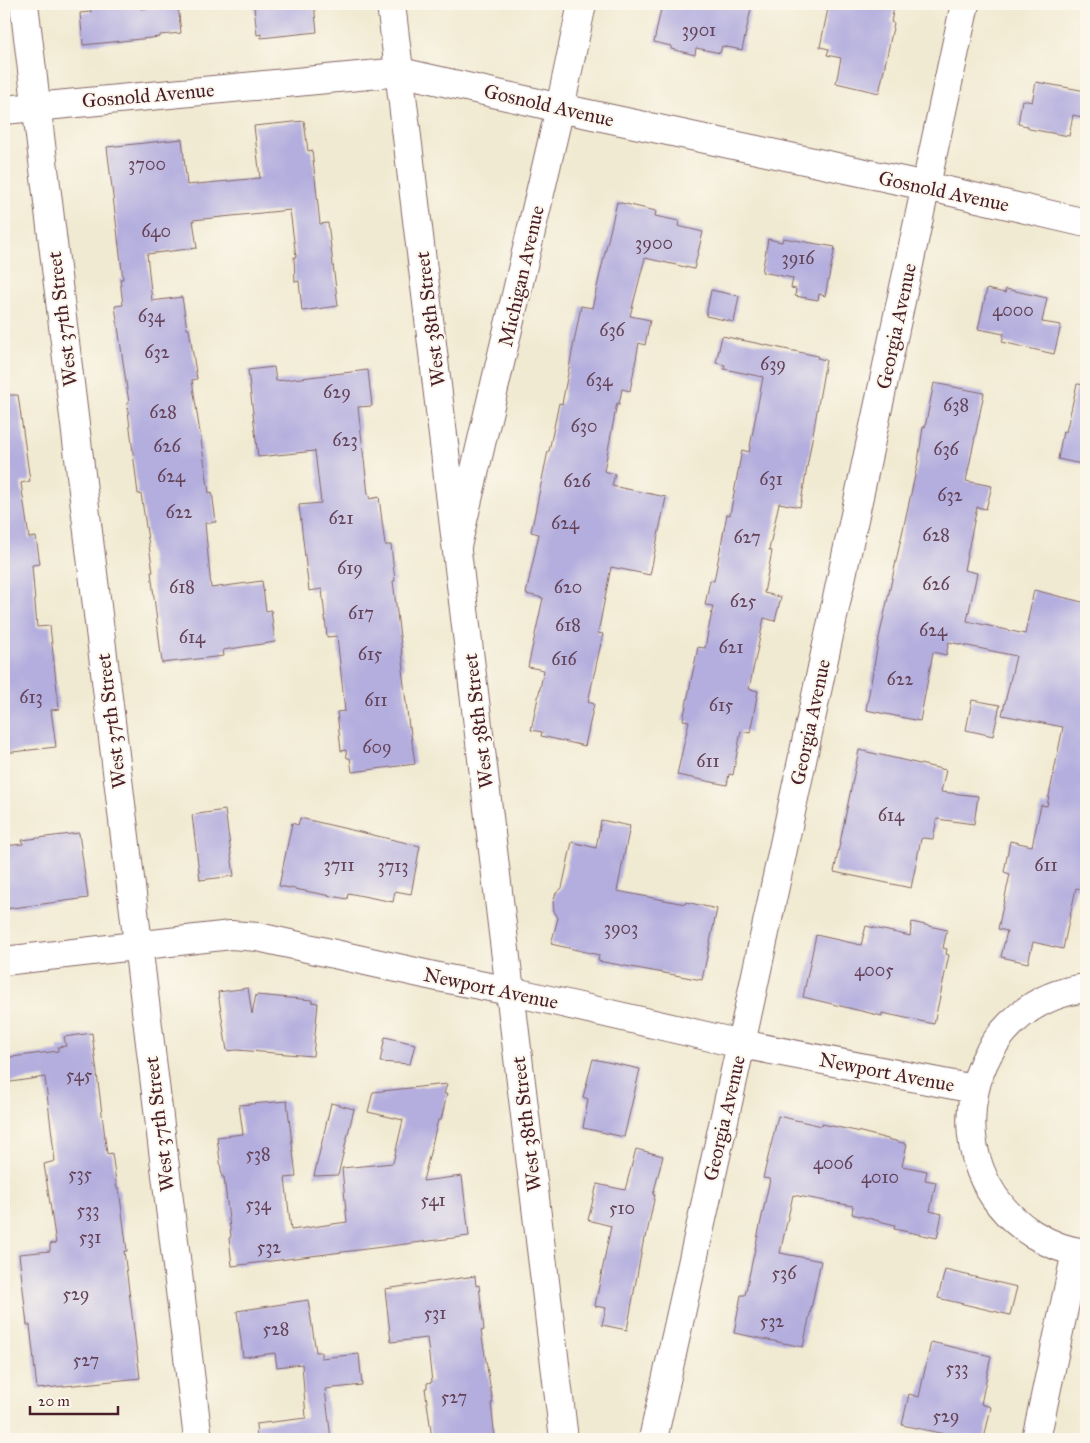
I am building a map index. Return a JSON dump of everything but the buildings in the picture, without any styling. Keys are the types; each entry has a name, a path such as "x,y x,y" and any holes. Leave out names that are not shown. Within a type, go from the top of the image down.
{"street":[{"name":"West 37th Street","path":"24,4 198,1439"},
{"name":"West 38th Street","path":"391,4 564,1439"},
{"name":"Michigan Avenue","path":"456,547 560,108 582,4"},
{"name":"Georgia Avenue","path":"653,1439 741,1044 966,4"},
{"name":"Gosnold Avenue","path":"4,110 400,72 926,186 1086,223"},
{"name":"Newport Avenue","path":"4,961 231,935 258,937 510,991 741,1044 974,1089"},
{"path":"1036,1439 1081,1253 1047,1242 1022,1226 1000,1205 984,1179 973,1150 970,1119 974,1089 984,1061 1000,1036 1021,1015 1046,1000 1074,990 1086,988"}]}
